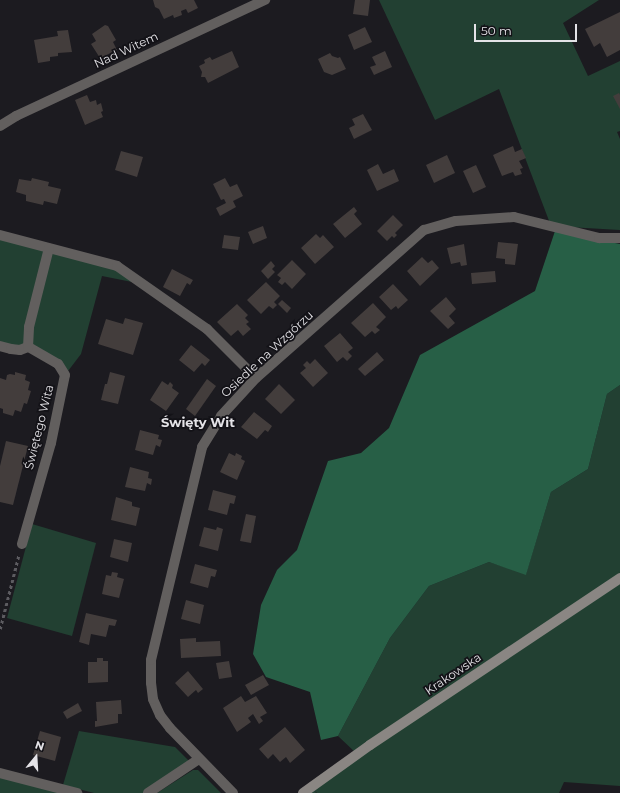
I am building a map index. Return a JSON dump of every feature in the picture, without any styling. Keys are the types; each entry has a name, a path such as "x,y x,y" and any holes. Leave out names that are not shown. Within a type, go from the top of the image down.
{"main road":[{"name":"Krakowska","path":"303,793 315,790 376,740 620,578"}],"street":[{"name":"Nad Witem","path":"0,126 16,116 265,0"},
{"name":"Osiedle na Wzgórzu","path":"233,793 199,759 160,715 153,699 151,683 151,660 202,447 221,416 256,378 424,230 435,225 456,221 514,217 599,238 620,238"},
{"path":"0,235 117,266 207,328 256,378"},
{"path":"0,346 11,350 20,350 28,347 30,327 49,248"},
{"name":"Świętego Wita","path":"22,544 51,443 65,375 58,364 28,347"},
{"path":"148,793 199,759"},
{"path":"0,773 77,793"}],"path":[{"path":"0,629 22,544"}],"green space":[{"path":"379,0 599,0 563,23 588,76 620,61 620,131 617,132 620,139 620,230 551,226 499,89 435,120"},
{"path":"555,231 620,244 620,385 607,394 588,469 551,492 526,575 489,562 429,586 390,638 338,736 321,740 310,692 266,677 253,654 261,605 277,570 297,550 328,461 361,453 389,428 420,355 535,291"},
{"path":"0,235 117,266 142,284 102,276 81,354 65,375 28,347 0,345"},
{"path":"620,385 620,786 564,782 559,793 317,793 315,791 316,793 305,793 357,754 338,736 390,638 429,586 489,562 526,574 551,492 588,469 607,394"},
{"path":"32,524 96,543 72,636 7,618"},
{"path":"79,731 175,747 189,761 143,793 94,793 63,785"},
{"path":"193,770 198,770 221,793 157,793"},
{"path":"0,776 60,793 0,793"}],"building":[{"path":"153,0 194,0 198,8 188,13 186,9 181,11 182,15 174,18 173,15 164,19 159,9 155,7"},
{"path":"355,0 370,0 368,16 353,14"},
{"path":"620,12 620,50 607,57 600,43 594,47 585,29"},
{"path":"105,25 108,26 116,40 113,42 117,50 100,58 91,44 96,41 92,34"},
{"path":"365,27 372,42 354,50 348,35"},
{"path":"68,30 72,52 58,53 58,56 50,57 50,61 38,63 34,40 58,36 57,31"},
{"path":"232,51 239,67 208,83 205,77 201,77 202,72 199,66 205,63 204,60 210,57 212,60"},
{"path":"385,51 392,67 374,75 370,67 376,65 372,57"},
{"path":"330,53 332,56 338,58 340,57 346,69 332,75 324,72 318,59"},
{"path":"619,93 620,95 620,109 613,96"},
{"path":"87,95 90,102 96,100 97,105 101,103 103,111 101,112 103,117 85,125 75,100"},
{"path":"363,114 372,130 354,139 349,128 355,125 352,119"},
{"path":"513,146 515,152 522,149 526,158 519,161 523,168 520,169 522,174 515,176 513,172 502,176 493,155"},
{"path":"121,151 143,157 137,177 115,170"},
{"path":"447,155 455,173 434,183 426,165"},
{"path":"378,164 383,174 394,169 399,181 377,191 367,170"},
{"path":"476,165 486,187 473,193 463,171"},
{"path":"32,178 49,182 48,186 61,189 57,204 44,201 43,205 26,201 26,195 16,192 19,179 31,181"},
{"path":"225,178 230,187 237,184 243,196 233,201 236,207 220,216 216,208 226,203 224,199 221,200 213,184"},
{"path":"354,207 357,211 354,214 362,224 345,238 333,224"},
{"path":"393,215 403,225 395,233 397,235 394,238 392,236 387,241 377,231"},
{"path":"263,226 267,238 253,244 248,232"},
{"path":"316,234 320,238 323,235 334,247 315,264 301,248"},
{"path":"224,235 240,237 238,250 222,248"},
{"path":"498,242 518,244 515,265 505,264 505,259 496,258"},
{"path":"464,244 467,265 461,266 460,262 451,264 447,248"},
{"path":"422,257 428,263 432,260 439,268 420,286 407,271"},
{"path":"292,260 306,274 292,289 285,282 282,285 278,282 281,278 277,275"},
{"path":"271,261 275,266 272,269 275,272 268,279 261,271"},
{"path":"172,269 193,280 190,285 187,283 180,296 163,287"},
{"path":"495,271 496,282 472,284 471,273"},
{"path":"266,282 280,296 274,302 277,305 273,309 269,306 261,314 247,300"},
{"path":"393,284 408,300 398,309 396,306 391,310 379,297"},
{"path":"446,297 456,309 449,316 455,323 448,329 430,311"},
{"path":"282,300 291,308 287,313 278,304"},
{"path":"373,303 386,317 376,327 380,330 375,334 372,331 365,337 351,323"},
{"path":"237,304 248,315 245,318 249,322 246,324 251,329 243,336 238,330 231,336 217,322"},
{"path":"125,318 143,323 133,355 98,344 106,319 123,324"},
{"path":"340,333 353,348 348,352 352,356 347,361 343,357 337,362 324,346"},
{"path":"191,345 210,360 205,366 202,363 194,372 179,360"},
{"path":"377,352 384,360 365,376 358,369"},
{"path":"315,359 328,373 313,387 300,373 306,368 303,365 307,361 310,364"},
{"path":"15,372 26,375 25,380 30,382 28,390 31,391 27,404 24,403 21,412 15,410 13,416 3,413 3,409 0,408 0,378 6,380 7,375 15,375"},
{"path":"110,372 125,376 118,404 101,400"},
{"path":"207,379 216,386 195,416 186,409"},
{"path":"162,381 168,385 170,382 173,385 172,388 179,393 166,411 150,400"},
{"path":"279,384 295,400 281,414 265,399"},
{"path":"254,412 272,426 268,432 265,430 257,439 241,427"},
{"path":"140,430 159,435 158,439 162,440 160,447 156,445 153,455 135,450"},
{"path":"6,441 28,446 13,505 0,502 0,466"},
{"path":"229,453 235,456 236,453 242,456 241,459 245,461 237,480 220,472"},
{"path":"130,467 149,472 148,478 152,479 151,485 147,483 145,491 125,487"},
{"path":"213,490 236,496 234,504 230,503 227,515 208,510"},
{"path":"116,497 132,502 132,506 140,508 136,526 111,520"},
{"path":"246,514 256,516 251,543 240,541"},
{"path":"204,527 216,530 217,527 223,529 218,551 199,546"},
{"path":"114,539 132,543 128,562 110,557"},
{"path":"195,564 217,570 215,577 211,576 208,588 190,583"},
{"path":"112,572 118,573 117,577 124,579 119,598 102,594 106,575 111,576"},
{"path":"186,600 204,605 200,624 181,619"},
{"path":"86,613 117,620 115,626 109,625 106,637 91,634 89,645 79,642"},
{"path":"196,638 196,642 220,641 221,656 181,658 180,639"},
{"path":"97,658 103,658 103,661 108,661 108,682 88,683 88,662 97,662"},
{"path":"229,661 232,677 219,679 216,663"},
{"path":"188,671 203,689 198,693 196,690 188,697 175,683"},
{"path":"263,675 269,685 251,695 245,685"},
{"path":"241,696 245,702 256,696 267,713 260,717 263,721 259,724 253,714 248,718 251,722 237,732 223,708"},
{"path":"121,700 122,714 118,714 118,723 95,727 95,721 97,721 96,702"},
{"path":"78,703 82,711 67,719 63,712"},
{"path":"285,727 305,750 290,763 286,757 280,762 273,754 268,759 259,749"},
{"path":"40,731 61,737 55,761 33,755"}],"district":[{"name":"Święty Wit","path":"198,422"}]}
